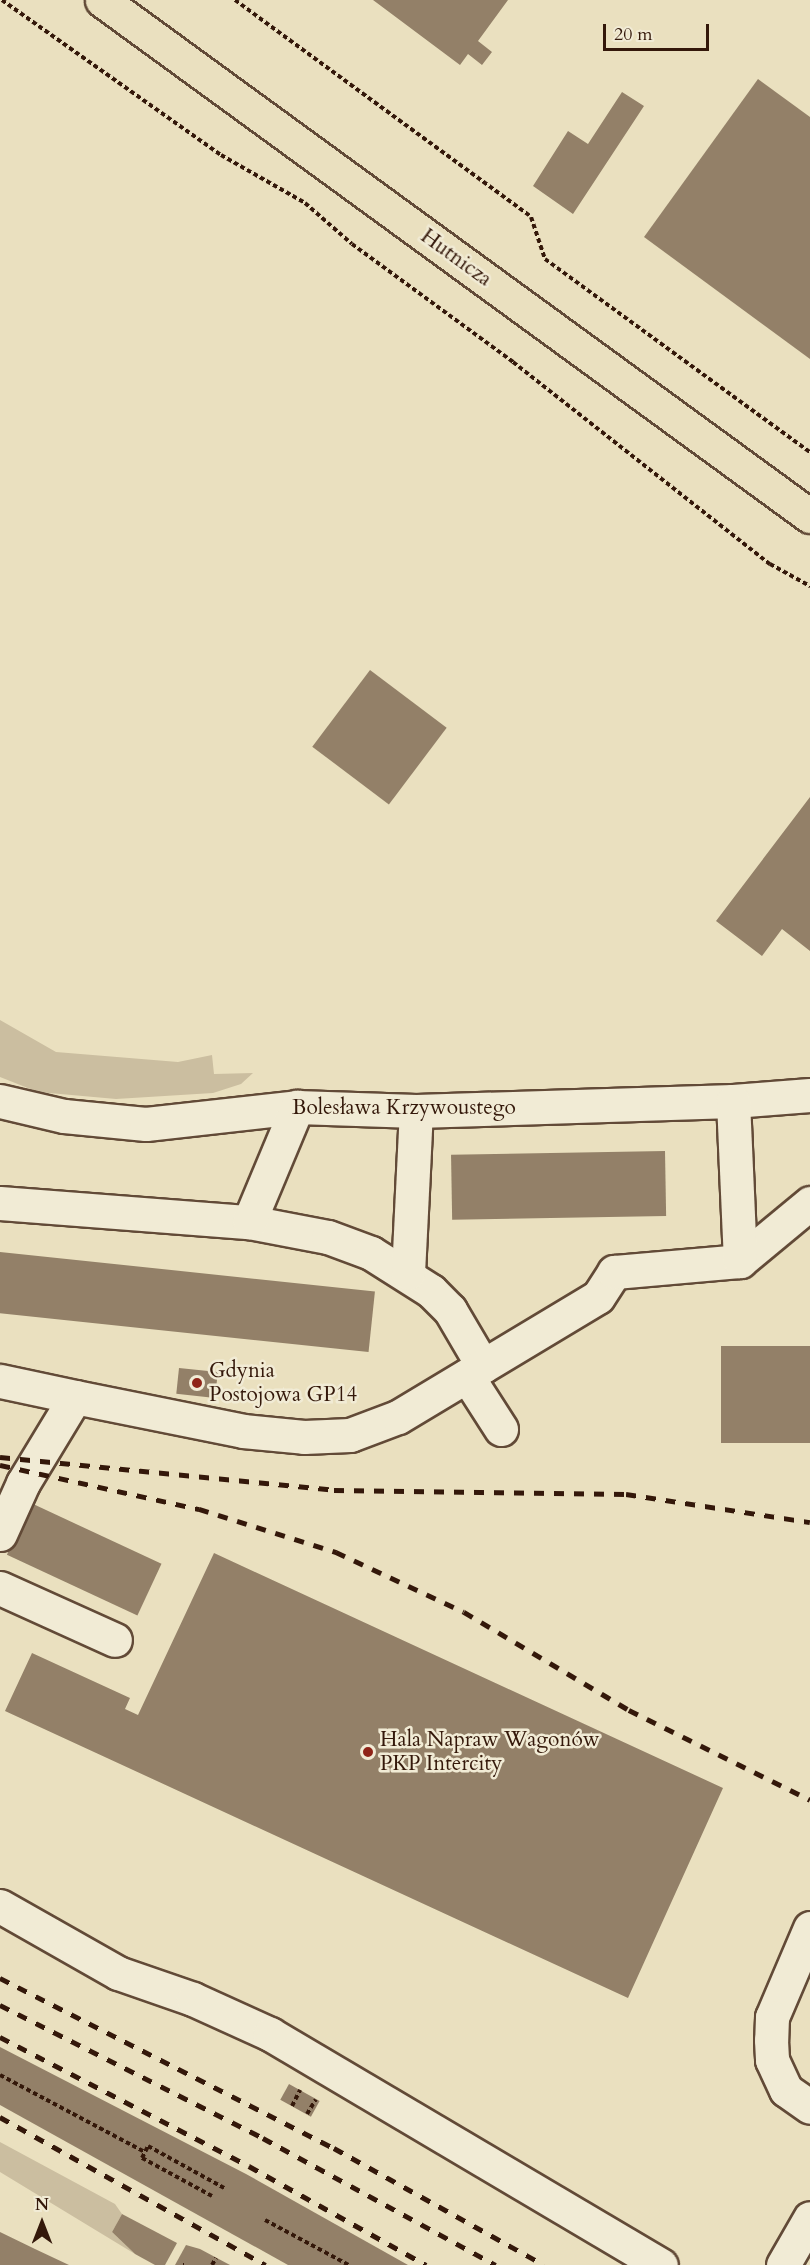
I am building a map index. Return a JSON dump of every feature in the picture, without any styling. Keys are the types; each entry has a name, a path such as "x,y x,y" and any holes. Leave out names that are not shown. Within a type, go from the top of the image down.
{"main road":[{"name":"Hutnicza","path":"102,0 810,516"}],"street":[{"name":"Bolesława Krzywoustego","path":"0,1101 64,1116 146,1124 297,1107 416,1111 732,1101 810,1095"},
{"path":"732,1101 740,1261"},
{"path":"249,1222 297,1107"},
{"path":"408,1273 416,1111"},
{"path":"0,1203 249,1222 328,1237 408,1273 450,1310 501,1430"},
{"path":"0,1381 243,1431 326,1437 350,1435 398,1417 598,1297 614,1272 740,1261 810,1203"},
{"path":"0,1534 23,1483 75,1397"},
{"path":"0,1588 115,1640"},
{"path":"0,1906 118,1973 193,1999 270,2034 661,2265"},
{"path":"810,1928 772,2017 771,2040 772,2060 786,2090 810,2107"},
{"path":"783,2265 810,2218"}],"path":[{"path":"2,0 222,155 305,203 352,244 513,362 770,564 810,586"},
{"path":"235,0 531,217 545,259 810,452"},
{"path":"0,2075 145,2152"},
{"path":"292,2106 300,2090"},
{"path":"212,2196 142,2158 148,2146 224,2188"},
{"path":"266,2220 349,2265"},
{"path":"212,2265 216,2258"}],"shaded area":[{"path":"0,1020 56,1052 178,1062 212,1055 214,1074 253,1073 241,1084 213,1093 116,1099 38,1092 0,1077"},
{"path":"0,2142 115,2204 122,2214 112,2232 135,2254 0,2172"}],"building":[{"path":"373,0 508,0 478,41 492,52 482,65 468,54 460,65"},
{"path":"758,79 810,117 810,359 644,237"},
{"path":"622,92 644,106 573,214 533,186 568,131 588,144"},
{"path":"370,670 447,728 389,804 312,747"},
{"path":"810,797 810,951 782,929 762,956 716,921"},
{"path":"665,1151 666,1216 452,1220 451,1155"},
{"path":"0,1252 375,1291 369,1352 0,1313"},
{"path":"721,1346 810,1346 810,1443 721,1443"},
{"name":"Gdynia Postojowa GP14","path":"179,1368 218,1372 215,1398 176,1394"},
{"path":"31,1503 162,1564 137,1616 7,1555"},
{"name":"Hala Napraw Wagonów PKP Intercity","path":"214,1553 723,1788 628,1998 5,1711 32,1653 130,1698 125,1709 138,1715"},
{"path":"0,2047 246,2174 408,2265 288,2265 0,2105"},
{"path":"289,2084 320,2101 311,2117 280,2100"},
{"path":"122,2214 177,2243 165,2265 155,2265 135,2254 112,2232"},
{"path":"0,2232 35,2249 69,2265 0,2265"},
{"path":"186,2245 200,2249 230,2265 175,2265"}],"railway":[{"path":"0,1457 334,1490 626,1494 810,1522"},
{"path":"0,1465 199,1509 336,1552 464,1612 629,1710 810,1800"},
{"path":"0,1978 334,2148 544,2265"},
{"path":"0,2005 263,2138 496,2265"},
{"path":"0,2037 249,2166 426,2265"},
{"path":"0,2117 266,2265"}],"place":[{"name":"Gdynia Postojowa GP14","path":"197,1383"},
{"name":"Hala Napraw Wagonów PKP Intercity","path":"368,1752"}]}
